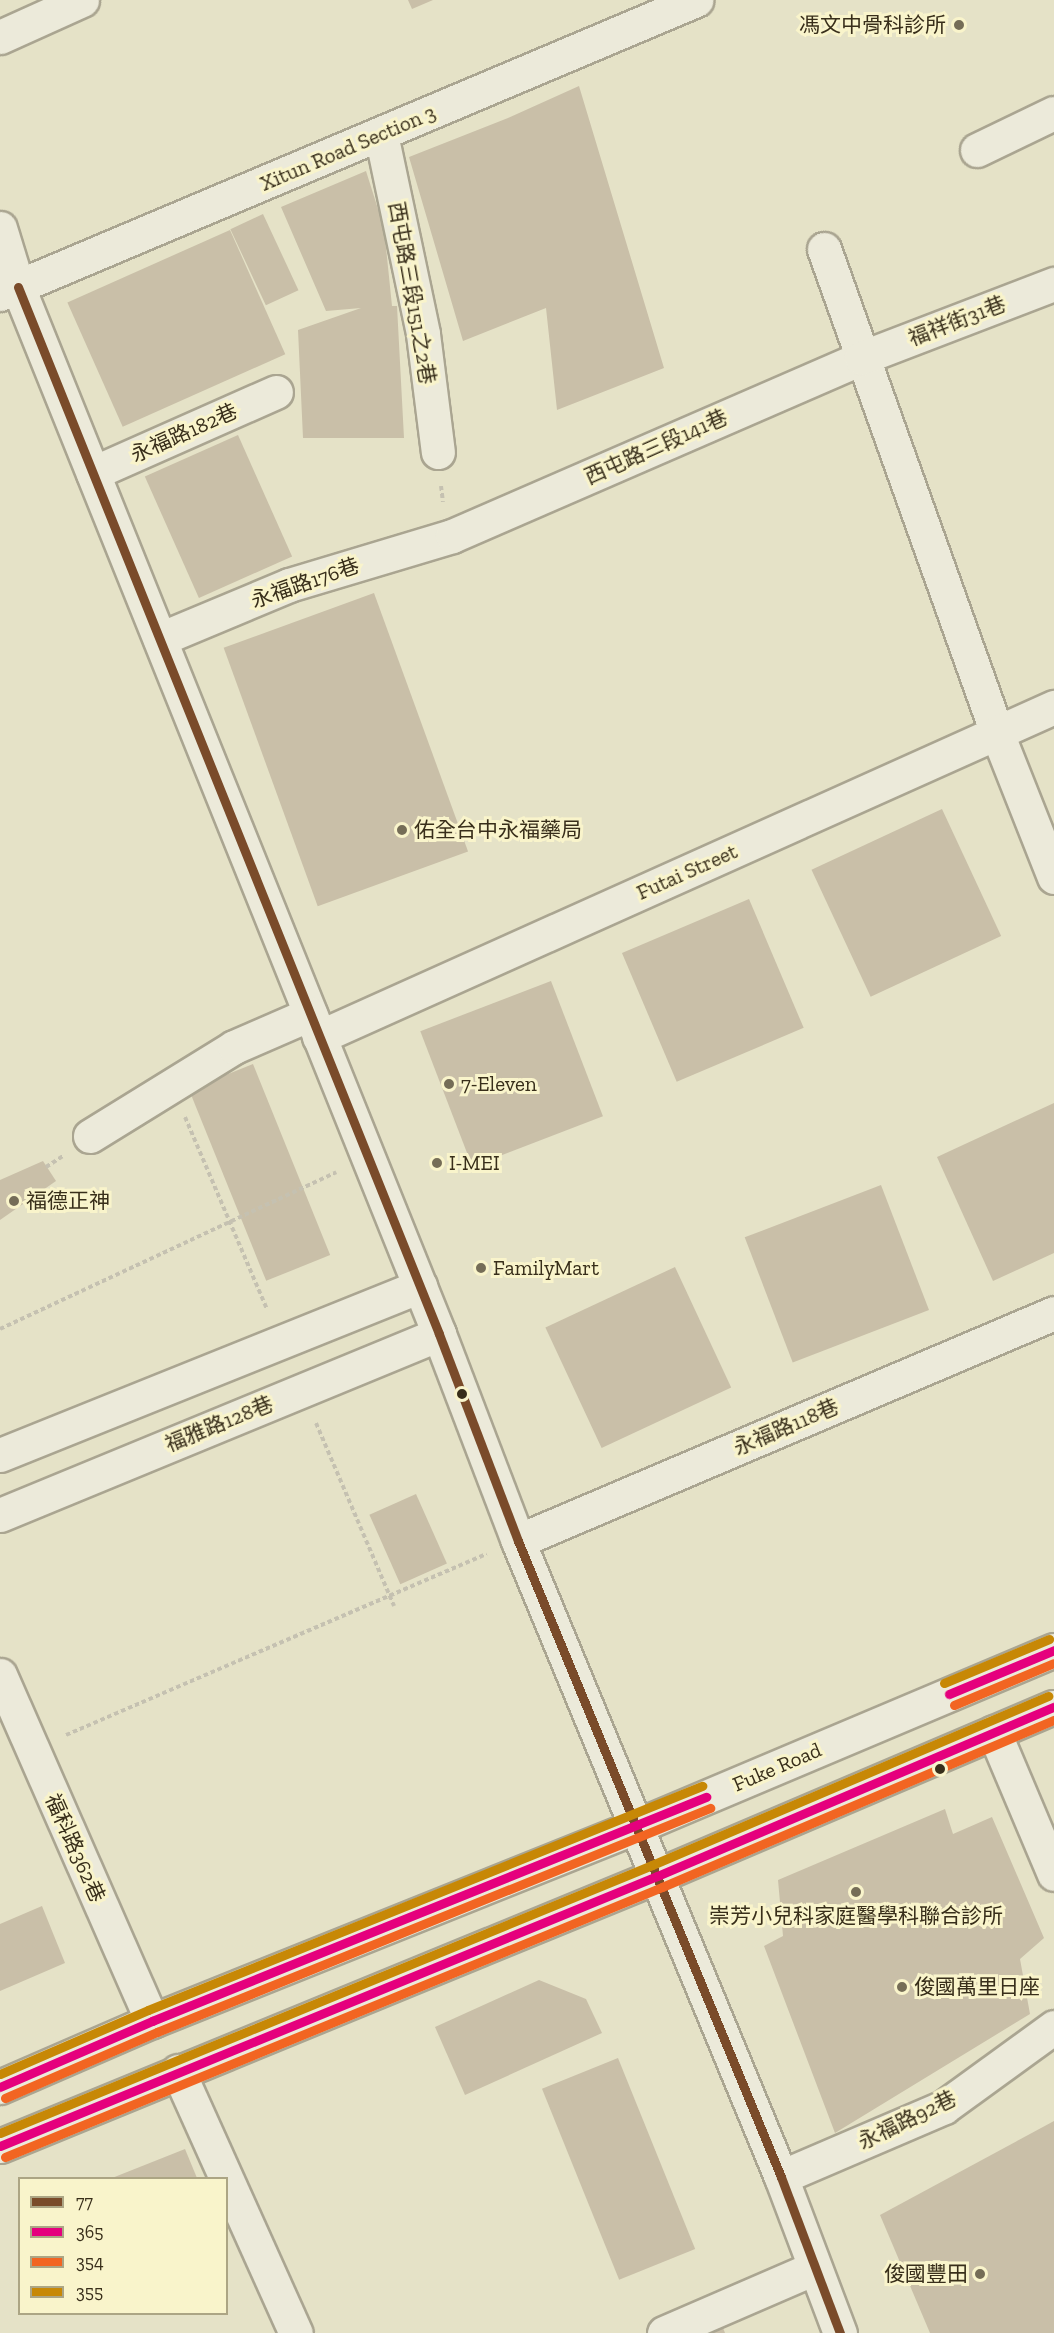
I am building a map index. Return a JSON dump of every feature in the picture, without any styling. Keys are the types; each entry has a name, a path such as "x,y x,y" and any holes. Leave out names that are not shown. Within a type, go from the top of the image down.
{"street":[{"path":"0,37 82,0"},
{"name":"Xitun Road Section 3","path":"9,291 696,0"},
{"path":"977,150 1054,113"},
{"name":"西屯路三段151之2巷","path":"381,134 423,334 438,452"},
{"path":"0,228 9,291 93,473 439,1334 518,1541 781,2177 840,2333"},
{"path":"824,249 861,358 997,733 1054,878"},
{"name":"福祥街31巷","path":"861,358 1054,284"},
{"name":"西屯路三段141巷","path":"452,536 861,358"},
{"name":"永福路182巷","path":"93,473 276,392"},
{"name":"永福路176巷","path":"160,639 289,585 452,536"},
{"name":"Futai Street","path":"90,1136 234,1047 315,1025 1054,707"},
{"path":"0,1455 420,1287"},
{"name":"永福路118巷","path":"518,1541 1054,1313"},
{"name":"福雅路128巷","path":"0,1515 439,1334"},
{"name":"Fuke Road","path":"0,2087 152,2021 635,1827 1054,1650"},
{"name":"福科路362巷","path":"0,1675 152,2021"},
{"path":"0,2146 657,1876 1054,1707"},
{"path":"994,1732 1054,1874"},
{"name":"永福路92巷","path":"781,2177 944,2107 1054,2027"},
{"path":"178,2071 226,2177"},
{"path":"228,2182 296,2333"},
{"path":"664,2333 814,2268"}],"path":[{"path":"438,452 446,536 452,536"},
{"path":"0,1329 368,1157"},
{"path":"31,1750 518,1541"}],"building":[{"path":"408,0 433,0 412,9"},
{"path":"579,86 664,368 557,410 546,308 463,341 409,157 508,118"},
{"path":"366,171 384,228 392,306 397,306 404,438 303,438 298,330 361,308 326,311 281,207"},
{"path":"263,214 298,290 266,305 230,229"},
{"path":"230,230 285,354 123,427 67,302"},
{"path":"238,435 292,557 199,598 145,476"},
{"path":"374,593 468,851 318,906 224,648"},
{"path":"942,809 1001,936 871,997 811,870"},
{"path":"749,899 804,1028 677,1082 622,953"},
{"path":"551,981 603,1116 472,1167 420,1031"},
{"path":"253,1064 330,1255 266,1281 189,1090"},
{"path":"1054,1103 1054,1253 993,1281 937,1157"},
{"name":"福德正神","path":"43,1161 56,1181 0,1220 0,1180"},
{"path":"881,1185 929,1310 793,1362 745,1237"},
{"path":"675,1267 731,1388 602,1448 545,1327"},
{"path":"416,1494 447,1563 400,1584 369,1515"},
{"name":"俊國萬里日座","path":"945,1809 953,1834 992,1817 1044,1938 1020,1959 1030,2014 835,2133 764,1946 783,1936 778,1880"},
{"path":"42,1906 65,1963 0,1991 0,1924"},
{"path":"539,1980 586,1999 602,2033 465,2095 435,2027"},
{"path":"618,2058 695,2249 619,2280 542,2089"},
{"name":"俊國豐田","path":"1054,2121 1054,2333 930,2333 880,2215"},
{"path":"185,2149 197,2177 115,2177"},
{"path":"722,2325 725,2333 706,2333"}],"transit line":[{"name":"77","path":"18,287 439,1334 518,1541 781,2177 840,2333"},
{"name":"355","path":"944,1683 1049,1639"},
{"name":"365","path":"949,1694 1054,1650"},
{"name":"354","path":"954,1705 1054,1663"},
{"name":"355","path":"0,2133 652,1865 1049,1696"},
{"name":"365","path":"0,2146 657,1876 1054,1707"},
{"name":"354","path":"5,2157 662,1887 1054,1720"},
{"name":"355","path":"0,2074 148,2010 702,1786"},
{"name":"365","path":"0,2087 152,2021 706,1797"},
{"name":"354","path":"5,2098 157,2032 710,1808"}],"place":[{"name":"馮文中骨科診所","path":"959,25"},
{"name":"佑全台中永福藥局","path":"402,830"},
{"name":"7-Eleven","path":"449,1084"},
{"name":"I-MEI","path":"437,1163"},
{"name":"福德正神","path":"14,1201"},
{"name":"FamilyMart","path":"481,1268"},
{"name":"崇芳小兒科家庭醫學科聯合診所","path":"856,1892"},
{"name":"俊國萬里日座","path":"902,1987"},
{"name":"俊國豐田","path":"980,2274"}]}
